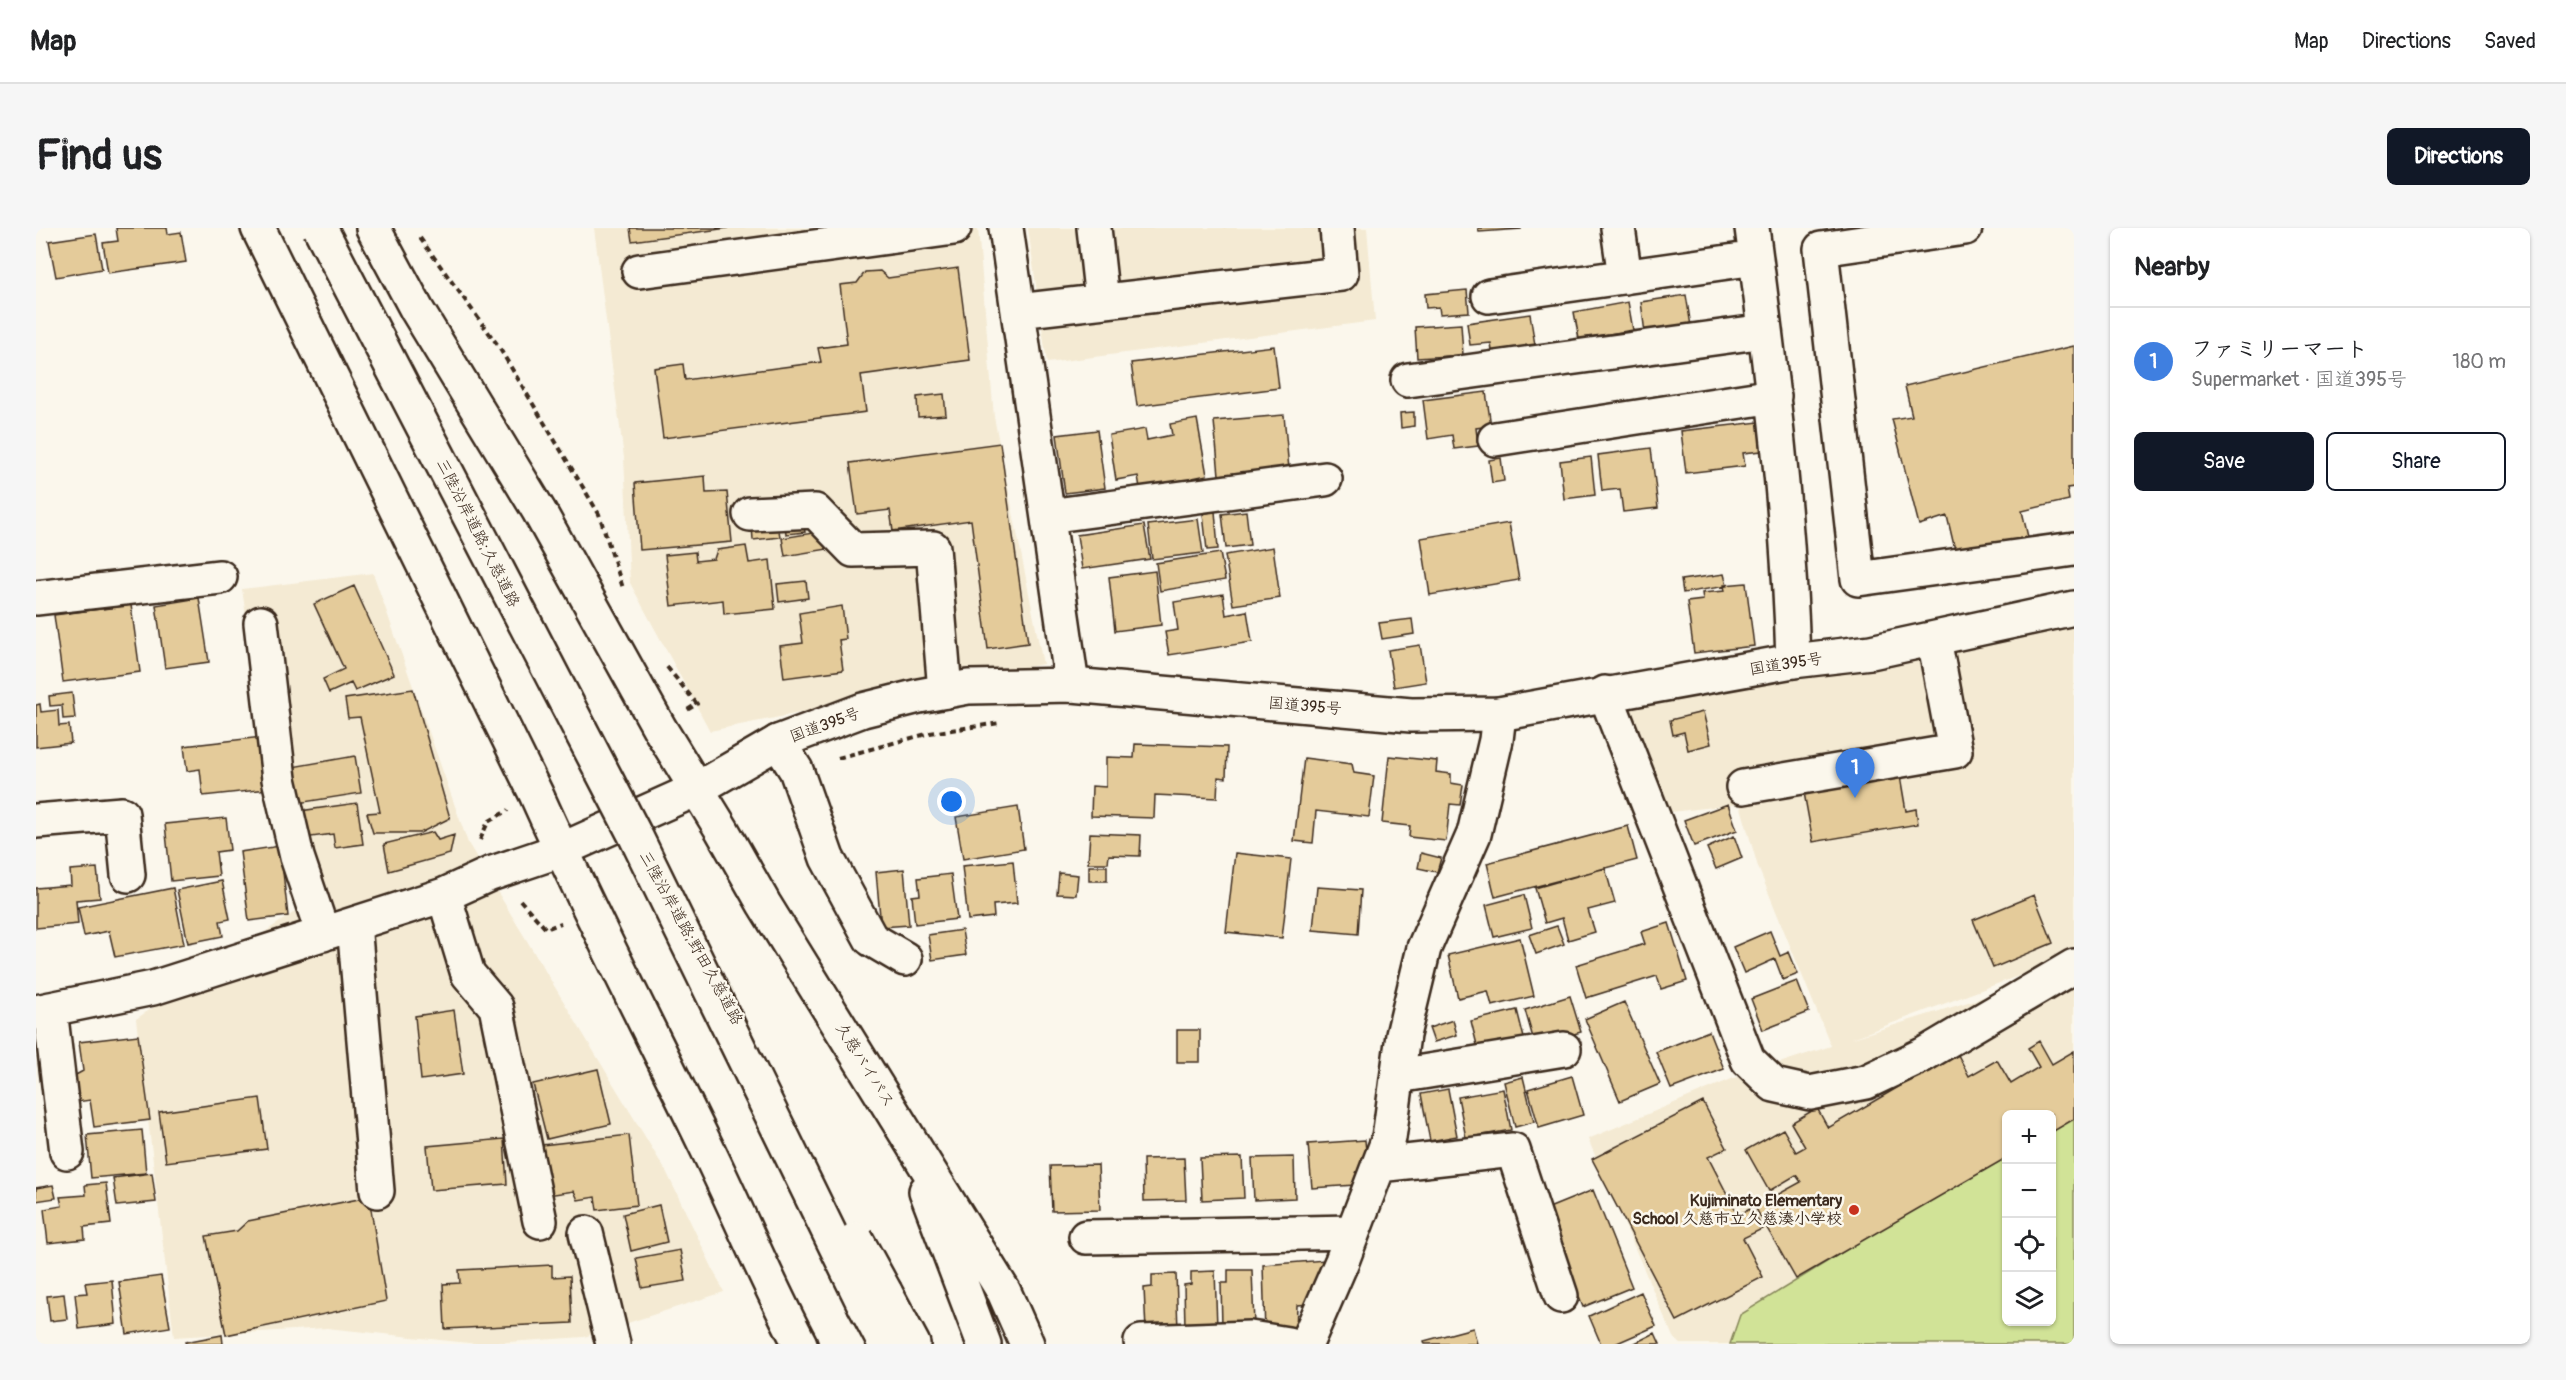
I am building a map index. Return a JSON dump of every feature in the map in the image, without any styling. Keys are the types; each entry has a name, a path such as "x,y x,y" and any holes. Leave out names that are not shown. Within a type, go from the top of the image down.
{"main road":[{"path":"258,228 536,794 561,850 709,1151 774,1295 800,1344"},
{"name":"三陸沿岸道路;久慈道路","path":"320,228 636,837"},
{"name":"久慈バイパス","path":"373,228 417,310 539,511 660,729 764,904 901,1122 1004,1292 1027,1344"},
{"path":"639,271 954,228"},
{"path":"1006,228 1072,685"},
{"path":"1094,228 1102,301"},
{"path":"1018,310 1341,274 1336,228"},
{"path":"1618,228 1625,277"},
{"path":"1965,228 1821,249 1858,579 2074,549"},
{"path":"1489,296 1625,277 1754,243 1774,396 1792,619 1793,662"},
{"path":"1408,380 1765,331"},
{"path":"1495,439 1774,396"},
{"path":"1048,516 1325,479"},
{"path":"750,514 815,511 853,550 933,548 945,691"},
{"path":"36,598 220,577"},
{"name":"国道395号","path":"43,1010 153,988 444,895 490,874 561,850 697,789 778,742 863,710 945,691 968,687 1072,685 1411,715 1499,714 1605,693 1793,662 1870,652 2074,608"},
{"path":"261,623 279,779 297,857 323,934"},
{"path":"1743,787 1955,751 1934,639"},
{"path":"1605,693 1748,1060 1774,1085 1810,1093 1866,1082 1923,1055 2074,966"},
{"path":"1306,1344 1389,1138 1403,1035 1424,948 1474,834 1496,740 1499,714"},
{"path":"778,742 796,770 827,858 871,939 905,960"},
{"path":"36,821 122,814 128,875"},
{"name":"三陸沿岸道路;野田久慈道路","path":"636,837 875,1299 912,1344"},
{"path":"444,895 468,974 496,1007 540,1221"},
{"path":"354,924 377,1191"},
{"path":"43,1010 67,1152"},
{"path":"1398,1076 1564,1049"},
{"path":"901,1122 984,1344"},
{"path":"1379,1165 1513,1150 1560,1296"},
{"path":"1086,1237 1353,1232"},
{"path":"586,1233 613,1344"},
{"name":"三陸沿岸道路;野田久慈道路","path":"875,1299 885,1344"},
{"path":"1141,1342 1250,1338 1288,1344"}],"path":[{"path":"419,237 497,344 599,514 623,589"},
{"path":"660,729 697,704 664,664"},
{"path":"477,849 488,822 536,794"}],"shaded area":[{"path":"594,228 978,228 994,417 1043,664 710,731 630,583 624,458"},
{"path":"1028,228 1367,228 1375,321 1047,363"},
{"path":"373,573 468,843 667,1173 724,1292 584,1337 478,1344 327,1328 174,1337 136,1019 299,909 257,691 242,589"},
{"path":"2074,607 2074,955 1850,1039 2000,992 2074,957 2074,1344 1681,1344 1673,1337 1588,1139 1734,1078 1831,1046 1758,867 1740,804 1662,813 1615,705"}],"green space":[{"path":"2074,1111 2074,1344 1730,1344 1740,1315 2002,1154 2002,1326 2056,1326 2056,1122"}],"building":[{"path":"116,228 167,228 168,234 181,232 186,262 108,273 103,243 118,241"},
{"path":"630,228 728,228 632,241"},
{"path":"1478,228 1521,228 1521,229 1479,232"},
{"path":"96,234 102,269 56,277 49,241"},
{"path":"958,268 970,360 861,375 866,412 663,438 654,368 683,364 685,380 821,362 818,348 847,344 840,285 857,283 865,272 880,271 888,278"},
{"path":"1467,290 1469,312 1440,314 1439,307 1426,308 1425,294"},
{"path":"1686,295 1691,326 1645,333 1641,302"},
{"path":"1628,302 1633,330 1579,339 1574,312"},
{"path":"1530,314 1535,345 1492,351 1491,343 1470,345 1467,323"},
{"path":"1461,324 1463,355 1417,358 1415,327"},
{"path":"1274,346 1279,388 1137,406 1131,363"},
{"path":"2074,346 2074,487 2067,488 2069,500 2022,511 2028,537 1956,554 1947,516 1919,525 1892,419 1912,416 1905,386"},
{"path":"1486,392 1491,426 1476,428 1478,446 1454,449 1452,435 1428,439 1423,400"},
{"path":"944,394 946,415 918,417 917,397"},
{"path":"1414,412 1414,426 1401,428 1400,413"},
{"path":"1284,415 1289,469 1219,475 1214,421"},
{"path":"1197,419 1207,475 1192,478 1194,489 1153,496 1151,485 1140,488 1138,476 1116,480 1109,435 1145,429 1147,440 1172,435 1170,424"},
{"path":"1759,422 1762,451 1743,453 1745,466 1686,473 1681,431"},
{"path":"1097,430 1105,488 1065,493 1057,435"},
{"path":"1000,443 1028,643 988,649 971,520 893,531 890,510 857,514 850,463"},
{"path":"1651,448 1658,508 1623,512 1620,489 1602,491 1598,455"},
{"path":"1591,457 1595,495 1564,499 1560,461"},
{"path":"1501,458 1504,481 1492,483 1489,460"},
{"path":"705,476 706,493 727,492 732,542 640,550 635,483"},
{"path":"1215,511 1218,549 1207,550 1203,514"},
{"path":"1246,511 1250,545 1226,548 1222,514"},
{"path":"1198,519 1203,553 1152,559 1148,525"},
{"path":"803,522 805,532 786,534 785,524"},
{"path":"1509,523 1519,580 1430,595 1421,538"},
{"path":"778,524 780,537 753,540 752,526"},
{"path":"1144,525 1150,559 1082,569 1077,535"},
{"path":"825,531 828,549 785,556 782,538"},
{"path":"746,546 749,563 770,560 775,609 724,614 723,600 671,606 665,555 695,552 696,561 714,559 717,550"},
{"path":"1273,547 1280,598 1233,605 1225,555"},
{"path":"1220,553 1225,580 1160,591 1156,563"},
{"path":"1155,571 1161,625 1115,631 1109,577"},
{"path":"1724,574 1727,586 1683,593 1681,580"},
{"path":"806,581 808,598 779,602 777,584"},
{"path":"1746,583 1754,646 1694,653 1687,602 1703,600 1702,593 1725,591 1724,585"},
{"path":"354,586 394,674 355,691 351,683 329,693 323,679 344,669 314,604"},
{"path":"1223,594 1226,615 1247,611 1252,642 1169,655 1165,632 1178,630 1174,602"},
{"path":"199,598 209,662 165,668 156,605"},
{"path":"131,605 140,672 63,682 54,615"},
{"path":"842,606 846,639 839,640 843,670 784,678 780,646 803,643 799,613"},
{"path":"1412,619 1414,634 1382,639 1379,623"},
{"path":"1420,645 1426,682 1394,687 1388,650"},
{"path":"413,689 450,818 420,833 373,833 367,813 380,812 360,717 348,718 345,699"},
{"path":"72,693 75,718 63,719 62,705 50,706 49,696"},
{"path":"40,704 41,712 58,710 59,726 69,725 71,743 36,747 36,705"},
{"path":"1703,712 1711,744 1688,750 1684,732 1673,735 1670,720"},
{"path":"262,737 268,789 203,796 200,769 187,771 184,746"},
{"path":"1135,744 1227,747 1226,778 1218,777 1217,798 1155,795 1154,818 1091,816 1092,786 1106,787 1106,757 1134,758"},
{"path":"355,756 361,793 298,803 292,767"},
{"path":"1389,756 1437,761 1436,772 1451,774 1451,783 1463,785 1460,805 1450,804 1446,841 1409,837 1410,826 1382,823"},
{"path":"1304,758 1352,764 1354,773 1374,776 1369,817 1316,811 1313,843 1294,841"},
{"path":"1899,770 1906,811 1916,809 1918,824 1813,842 1803,787"},
{"path":"357,803 363,844 335,848 333,834 304,838 300,811"},
{"path":"1728,804 1737,830 1694,846 1684,820"},
{"path":"1018,807 1024,849 963,859 956,817"},
{"path":"226,818 230,850 216,852 219,876 171,881 165,824"},
{"path":"1628,826 1637,860 1495,897 1487,863"},
{"path":"433,832 438,840 454,835 450,854 389,871 384,844"},
{"path":"1090,833 1141,835 1140,856 1109,855 1108,863 1088,863"},
{"path":"1734,836 1742,858 1716,869 1707,848"},
{"path":"280,846 288,916 249,921 240,852"},
{"path":"1235,853 1291,859 1282,938 1226,932"},
{"path":"1421,853 1441,858 1437,872 1418,868"},
{"path":"1013,861 1017,903 993,905 994,917 968,920 962,866"},
{"path":"1089,866 1107,866 1107,881 1089,881"},
{"path":"97,868 100,898 76,900 78,924 36,928 36,888 71,885 70,870"},
{"path":"1605,868 1615,903 1588,910 1595,932 1568,940 1562,918 1545,923 1535,888"},
{"path":"904,869 909,925 881,927 876,872"},
{"path":"1059,873 1078,875 1076,895 1057,894"},
{"path":"951,874 957,919 915,924 912,896 920,895 918,878"},
{"path":"222,881 230,919 220,921 223,936 188,943 177,890"},
{"path":"1317,887 1361,890 1358,934 1313,930"},
{"path":"173,888 184,944 115,957 109,931 84,936 78,907"},
{"path":"1524,895 1532,928 1494,937 1486,905"},
{"path":"2034,895 2053,943 1993,968 1973,920"},
{"path":"1669,923 1687,981 1661,989 1657,976 1586,998 1576,965 1645,944 1641,932"},
{"path":"1557,926 1564,944 1536,954 1529,935"},
{"path":"962,930 966,955 932,960 928,935"},
{"path":"1770,931 1780,956 1789,952 1798,974 1783,980 1775,959 1744,973 1733,947"},
{"path":"1520,938 1534,996 1492,1006 1488,991 1458,998 1448,955"},
{"path":"1797,981 1809,1012 1763,1030 1751,999"},
{"path":"1570,996 1581,1032 1535,1045 1525,1010"},
{"path":"1624,1002 1660,1084 1620,1101 1585,1019"},
{"path":"454,1010 463,1074 421,1080 415,1016"},
{"path":"1517,1010 1525,1042 1479,1053 1471,1021"},
{"path":"1453,1020 1457,1035 1434,1042 1429,1028"},
{"path":"1177,1030 1200,1030 1200,1062 1177,1062"},
{"path":"1709,1031 1724,1069 1671,1089 1656,1052"},
{"path":"138,1035 150,1120 94,1127 90,1100 77,1102 74,1076 83,1071 79,1042"},
{"path":"2039,1041 2052,1064 2074,1051 2074,1119 2056,1130 2056,1110 2002,1110 2002,1160 1796,1279 1755,1207 1801,1182 1796,1175 1769,1191 1746,1150 1783,1129 1796,1152 1805,1147 1791,1123 1817,1108 1828,1128 1957,1053 1969,1076 1997,1060 2011,1084 2039,1067 2028,1048"},
{"path":"598,1069 611,1124 547,1139 533,1084"},
{"path":"1572,1076 1583,1115 1539,1128 1528,1089"},
{"path":"1523,1077 1534,1122 1515,1127 1504,1082"},
{"path":"1448,1089 1457,1136 1430,1141 1421,1094"},
{"path":"1503,1089 1511,1130 1466,1138 1458,1097"},
{"path":"260,1098 267,1149 166,1162 159,1112"},
{"path":"1703,1102 1727,1148 1708,1157 1738,1215 1752,1208 1762,1229 1743,1238 1763,1277 1677,1321 1592,1159"},
{"path":"142,1130 146,1173 91,1178 87,1135"},
{"path":"629,1135 637,1205 597,1210 595,1197 578,1200 574,1191 548,1195 542,1145"},
{"path":"504,1139 507,1184 431,1190 427,1146"},
{"path":"1365,1140 1369,1184 1312,1188 1308,1144"},
{"path":"1242,1157 1244,1198 1202,1200 1200,1158"},
{"path":"1294,1157 1295,1198 1254,1200 1252,1158"},
{"path":"1184,1158 1186,1200 1144,1201 1143,1159"},
{"path":"1098,1165 1100,1210 1052,1211 1050,1166"},
{"path":"152,1173 156,1202 117,1206 113,1178"},
{"path":"106,1183 111,1224 84,1227 85,1239 48,1243 44,1209 62,1206 60,1197 86,1195 85,1185"},
{"path":"53,1185 56,1198 36,1201 36,1188"},
{"path":"1593,1190 1632,1287 1583,1307 1544,1210"},
{"path":"369,1197 386,1301 226,1335 206,1236 237,1231 248,1221"},
{"path":"659,1205 667,1242 631,1251 623,1214"},
{"path":"680,1250 686,1281 642,1288 636,1258"},
{"path":"1325,1260 1313,1304 1297,1305 1296,1332 1265,1334 1263,1265"},
{"path":"552,1265 552,1277 570,1276 572,1323 445,1329 443,1284 460,1283 459,1270"},
{"path":"1228,1270 1252,1270 1254,1326 1222,1326 1221,1283 1228,1283"},
{"path":"1215,1271 1217,1327 1185,1327 1184,1285 1191,1284 1191,1272"},
{"path":"1176,1274 1178,1330 1146,1331 1144,1288 1152,1287 1152,1275"},
{"path":"161,1276 170,1327 127,1334 119,1282"},
{"path":"112,1280 116,1324 79,1329 75,1294 87,1293 85,1283"},
{"path":"1641,1292 1656,1326 1615,1344 1601,1344 1589,1316"},
{"path":"64,1294 67,1319 50,1321 47,1296"},
{"path":"1473,1328 1477,1344 1425,1344 1424,1341"},
{"path":"1655,1333 1660,1344 1633,1344"},
{"path":"222,1335 223,1344 186,1344 185,1342"}],"place":[{"name":"ファミリーマート","path":"1855,798"},
{"name":"Kujiminato Elementary School 久慈市立久慈湊小学校","path":"1854,1210"}]}
